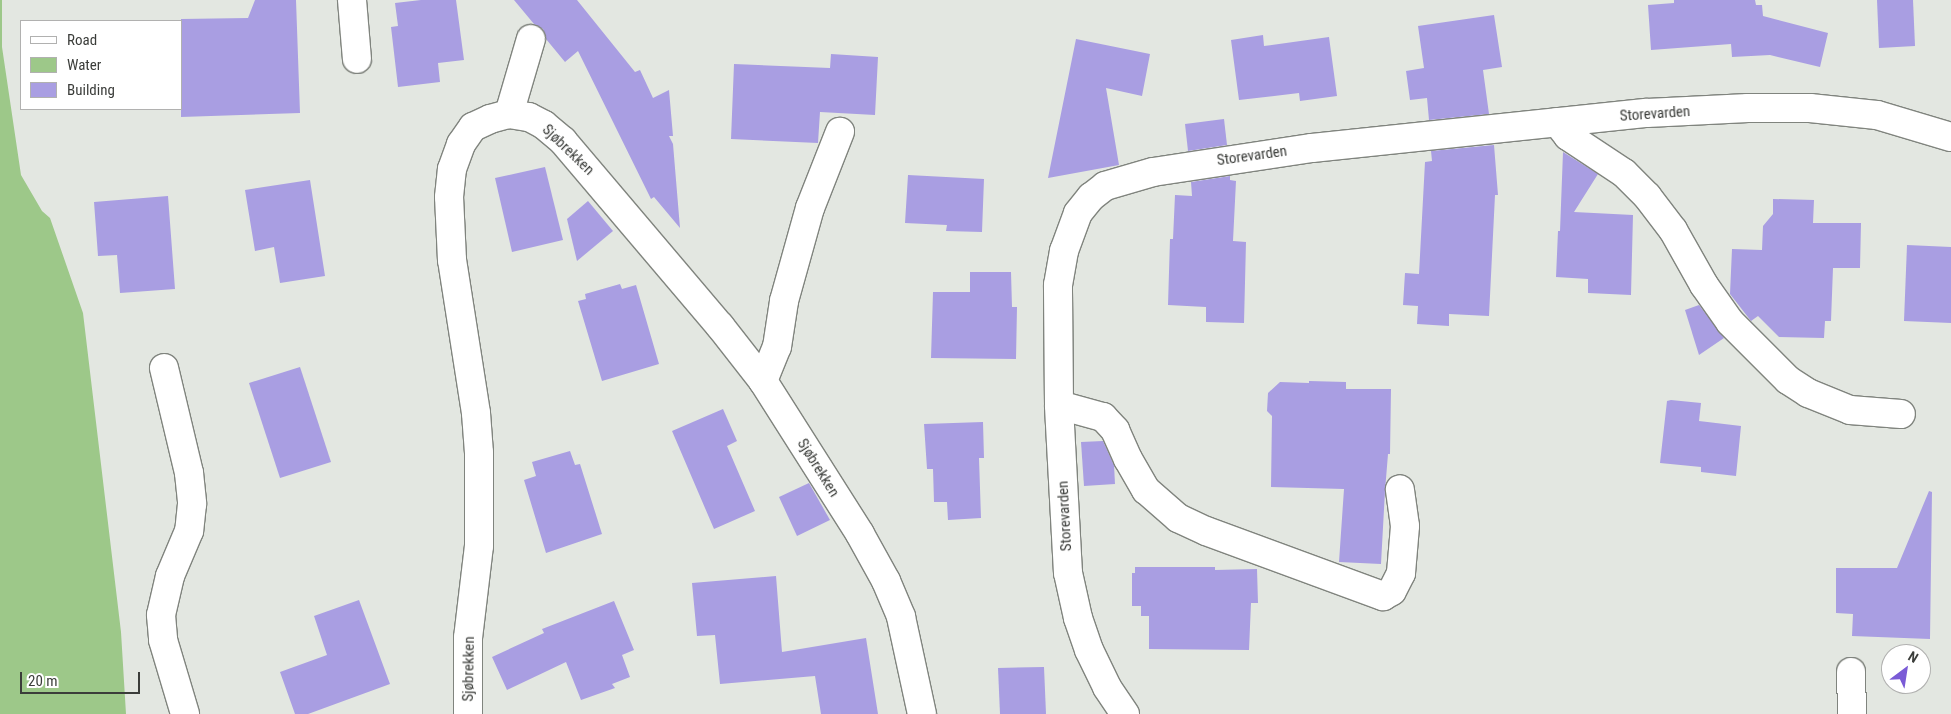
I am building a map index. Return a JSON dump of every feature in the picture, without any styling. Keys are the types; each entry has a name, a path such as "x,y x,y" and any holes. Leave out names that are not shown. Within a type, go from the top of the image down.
{"street":[{"path":"352,0 357,59"},
{"path":"509,114 531,39"},
{"name":"Storevarden","path":"1125,714 1106,687 1089,650 1078,618 1068,573 1060,405 1058,286 1064,251 1078,213 1105,186 1153,172 1321,146 1647,113 1748,108 1810,108 1878,115 1951,137"},
{"name":"Sjøbrekken","path":"468,714 468,638 479,546 479,453 476,414 452,260 450,197 452,169 461,144 473,127 490,119 509,114 529,117 544,125 563,141 714,318 763,381 860,534 886,581 901,617 922,714"},
{"path":"1557,122 1568,136 1624,173 1647,196 1673,230 1704,284 1730,322 1788,380 1808,393 1850,410 1901,414"},
{"path":"763,381 777,346 784,301 810,208 840,132"},
{"path":"164,368 185,455 192,504 189,532 167,585 161,615 163,640 185,714"},
{"path":"1060,405 1103,417 1115,430 1128,459 1146,490 1178,518 1206,532 1383,596 1392,591 1400,573 1405,526 1400,489"},
{"path":"1851,672 1852,714"}],"water":[{"path":"0,0 2,0 2,47 21,175 42,211 50,218 83,313 121,632 126,714 0,714"}],"building":[{"path":"255,0 296,0 300,113 181,117 181,19 248,18"},
{"path":"421,0 456,0 464,60 438,63 440,82 398,87 391,27 398,26 395,3"},
{"path":"514,0 577,0 635,72 640,70 653,98 669,90 673,136 669,136 673,144 680,228 654,197 651,199 578,51 565,62 546,39 543,29 534,24"},
{"path":"1674,0 1755,0 1756,5 1762,5 1763,16 1828,33 1820,67 1770,55 1732,57 1731,44 1651,50 1648,5 1674,3"},
{"path":"1877,0 1913,0 1915,46 1879,48"},
{"path":"1494,15 1502,67 1483,70 1489,114 1429,120 1427,98 1410,100 1406,71 1424,68 1418,26"},
{"path":"1263,35 1264,46 1329,37 1337,96 1300,101 1299,93 1239,100 1231,40"},
{"path":"1076,39 1150,54 1142,96 1106,88 1119,165 1048,178"},
{"path":"831,54 878,57 875,115 820,112 818,143 731,139 734,64 830,68"},
{"path":"1224,119 1227,145 1188,151 1185,124"},
{"path":"1494,145 1498,195 1495,195 1489,316 1449,314 1449,326 1417,324 1418,306 1403,305 1405,273 1419,274 1425,162 1432,161 1431,151"},
{"path":"1563,152 1598,174 1574,212 1633,215 1631,295 1588,293 1588,279 1556,277"},
{"path":"545,167 563,240 512,252 495,178"},
{"path":"908,175 984,179 982,232 946,231 947,225 905,223"},
{"path":"1230,176 1230,180 1236,181 1233,241 1246,242 1244,323 1206,322 1206,307 1168,305 1170,239 1173,239 1175,195 1192,196 1191,182"},
{"path":"310,180 325,276 280,283 274,247 255,251 245,190"},
{"path":"168,196 175,289 120,293 117,255 98,256 94,202"},
{"path":"1773,199 1814,200 1813,223 1861,223 1860,268 1833,268 1831,321 1825,321 1824,338 1779,337 1758,316 1751,321 1730,294 1732,249 1762,250 1763,226 1773,214"},
{"path":"588,201 613,231 577,261 567,219"},
{"path":"1907,245 1951,247 1951,323 1904,321"},
{"path":"970,272 1011,272 1012,307 1017,307 1016,359 931,358 933,292 970,292"},
{"path":"620,284 622,289 636,285 659,364 602,381 578,301 586,299 585,294"},
{"path":"1699,305 1724,338 1699,355 1685,310"},
{"path":"300,367 331,462 280,478 249,383"},
{"path":"1309,381 1346,382 1346,389 1391,389 1390,454 1388,454 1381,564 1339,562 1344,489 1271,487 1272,416 1267,411 1268,393 1280,382 1309,383"},
{"path":"1667,401 1701,403 1699,421 1741,426 1736,476 1701,472 1701,467 1660,463"},
{"path":"723,409 737,441 727,446 755,511 714,529 672,431"},
{"path":"983,422 984,458 979,458 981,518 948,520 947,502 934,502 933,469 927,469 924,424"},
{"path":"1103,441 1114,465 1115,484 1084,486 1081,442"},
{"path":"570,451 575,465 580,464 602,534 546,553 524,480 536,476 532,462"},
{"path":"809,483 830,520 797,536 779,497"},
{"path":"1929,491 1932,492 1930,639 1852,636 1853,614 1836,613 1836,568 1897,568"},
{"path":"1135,567 1215,567 1215,570 1257,569 1258,603 1251,603 1249,650 1149,649 1149,616 1141,616 1141,606 1132,606 1132,573 1135,573"},
{"path":"776,576 782,652 866,638 878,714 821,714 815,676 720,684 715,635 697,636 692,583"},
{"path":"359,600 390,684 308,714 295,714 280,672 327,655 314,616"},
{"path":"614,601 634,650 622,655 630,677 612,684 615,688 581,700 566,662 507,690 492,657 544,633 542,629"},
{"path":"1044,667 1046,714 1000,714 998,668"}]}
